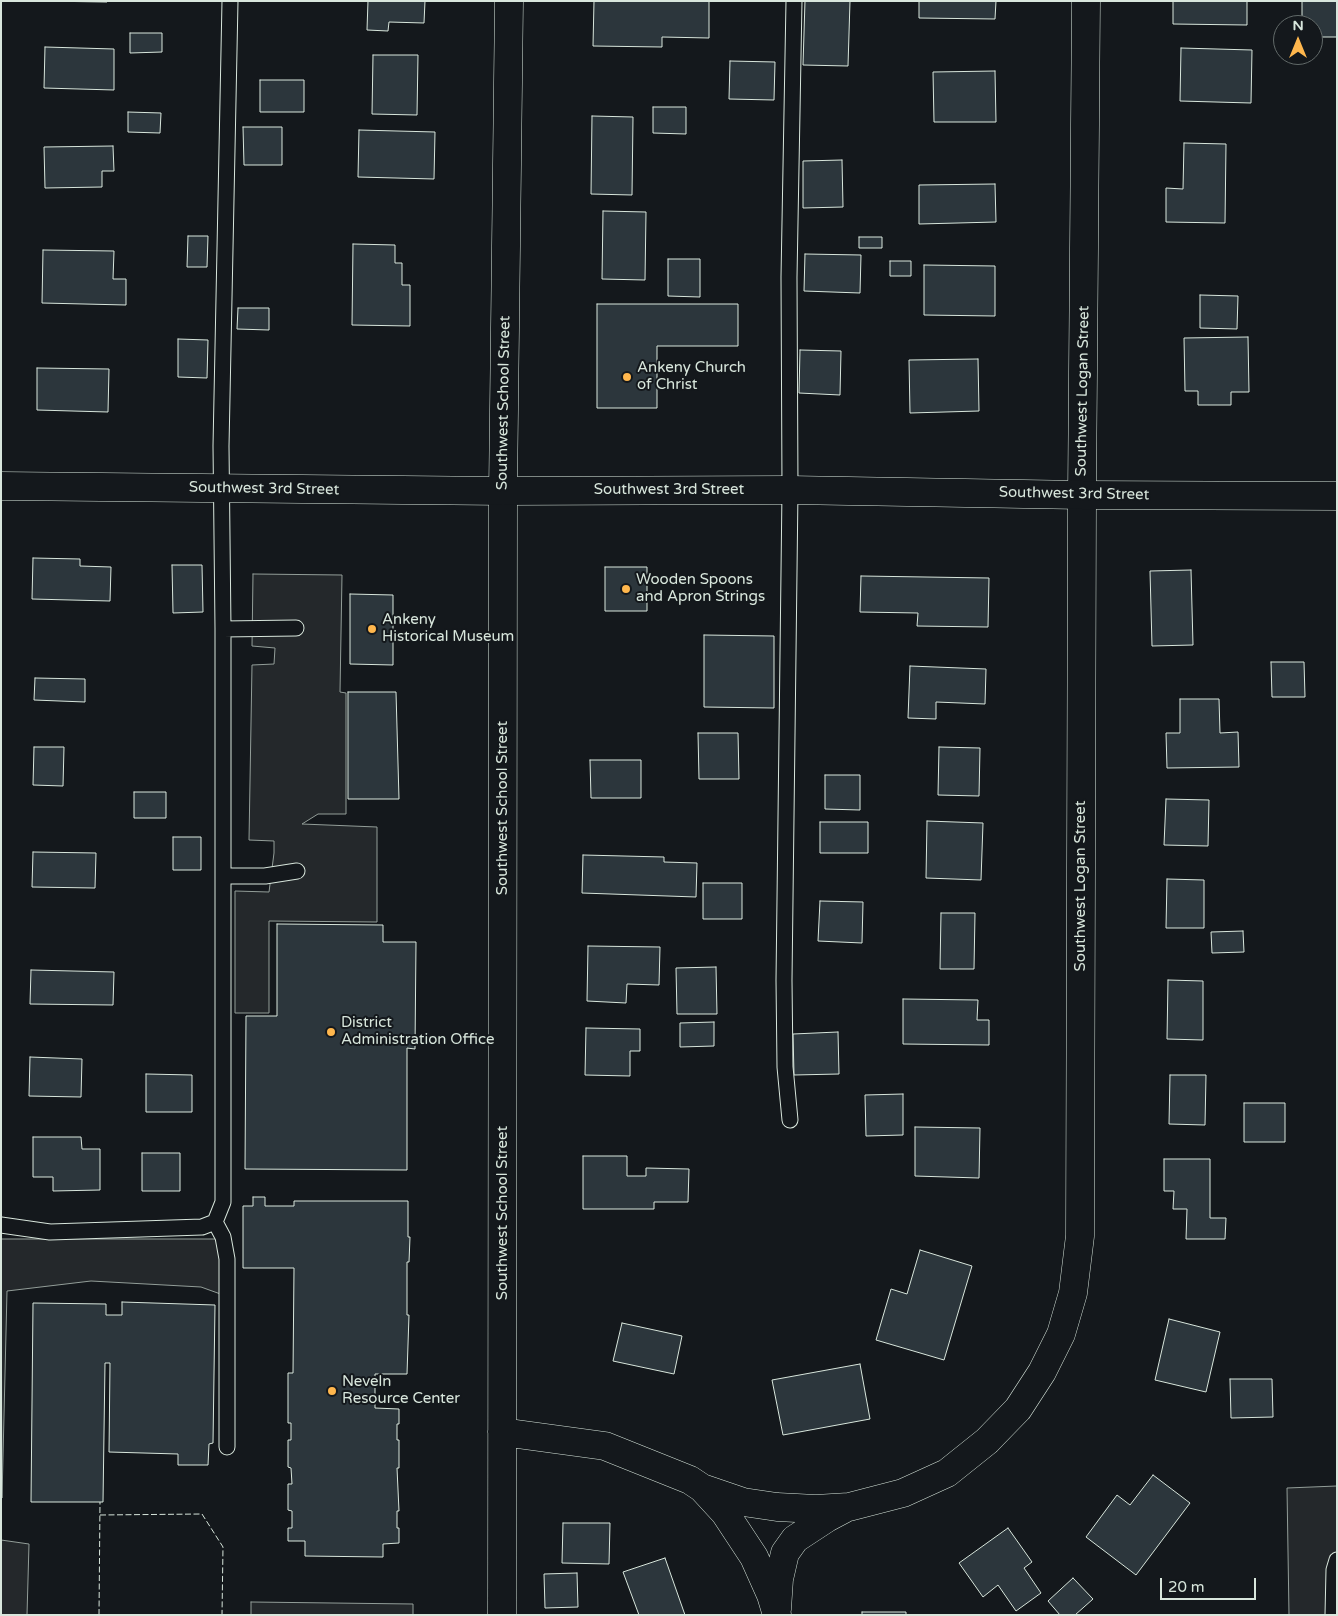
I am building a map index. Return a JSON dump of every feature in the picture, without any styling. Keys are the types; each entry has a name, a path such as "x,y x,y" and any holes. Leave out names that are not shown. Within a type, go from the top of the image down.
{"street":[{"name":"Southwest School Street","path":"502,1615 503,491 509,1"},
{"name":"Southwest Logan Street","path":"702,1488 743,1502 777,1507 816,1509 849,1507 903,1493 947,1473 987,1441 1018,1409 1042,1372 1061,1334 1073,1293 1080,1236 1082,495 1086,1"},
{"name":"Southwest 3rd Street","path":"1,486 503,491 790,490 1082,495 1337,496"},
{"path":"502,1432 605,1446 690,1480 702,1488 725,1512 754,1557 777,1614"},
{"path":"777,1614 780,1579 786,1553 795,1539 827,1518 849,1507"}],"lane":[{"path":"1,1225 50,1232 202,1227 215,1222 223,1202 223,630 221,489 230,1"},
{"path":"790,1120 785,1067 784,980 790,490 789,277 794,1"},
{"path":"223,630 296,628"},
{"path":"223,876 265,876 297,871"},
{"path":"215,1222 223,1237 227,1259 227,1447"},
{"path":"1333,1615 1334,1570 1337,1560"}],"shaded area":[{"path":"253,574 342,575 340,692 346,693 346,814 318,814 302,824 377,827 377,922 269,921 269,1013 235,1013 235,891 269,892 274,853 274,841 249,840 252,665 274,664 275,648 252,646"},
{"path":"1,1239 231,1239 226,1296 201,1287 91,1281 7,1291 2,1498"},
{"path":"1337,1486 1337,1615 1289,1615 1287,1488"},
{"path":"1,1540 29,1544 27,1615 1,1615"},
{"path":"251,1602 413,1604 413,1615 251,1615"}],"building":[{"path":"41,1 107,1 107,2"},
{"path":"368,1 425,1 424,23 389,22 388,31 367,30"},
{"path":"594,1 709,1 709,38 662,37 662,47 593,46"},
{"path":"805,1 850,1 848,66 803,65"},
{"path":"919,1 996,1 995,19 919,18"},
{"path":"1173,1 1247,1 1247,25 1173,24"},
{"path":"1302,1 1337,1 1337,37 1323,37 1323,15 1302,15"},
{"path":"130,33 162,33 162,52 130,53"},
{"path":"45,47 114,49 114,90 44,88"},
{"path":"1181,48 1252,50 1251,103 1180,101"},
{"path":"373,55 418,55 417,115 372,114"},
{"path":"730,61 775,62 774,100 729,99"},
{"path":"995,71 996,122 934,122 933,72"},
{"path":"260,80 304,80 304,112 260,112"},
{"path":"653,107 686,107 686,134 653,133"},
{"path":"128,112 161,113 160,133 128,132"},
{"path":"592,116 633,117 632,195 591,194"},
{"path":"243,127 282,127 282,165 244,165"},
{"path":"359,130 435,132 434,179 358,177"},
{"path":"1184,143 1226,144 1225,223 1166,222 1166,188 1183,189"},
{"path":"113,146 114,171 102,171 102,187 45,188 44,147"},
{"path":"842,160 843,207 803,208 803,161"},
{"path":"995,184 996,222 919,224 919,185"},
{"path":"603,211 646,212 645,280 602,279"},
{"path":"188,236 208,236 207,267 187,267"},
{"path":"859,237 882,237 882,248 859,248"},
{"path":"353,244 395,245 395,263 402,263 402,285 410,285 410,326 352,325"},
{"path":"43,250 114,251 113,279 126,279 126,305 42,303"},
{"path":"805,254 861,255 860,293 804,291"},
{"path":"668,259 700,259 700,297 668,296"},
{"path":"890,261 911,261 911,276 890,276"},
{"path":"924,265 995,266 995,316 924,315"},
{"path":"1200,295 1238,296 1237,329 1200,328"},
{"name":"Ankeny Church of Christ","path":"597,304 738,304 738,346 657,346 657,408 597,408"},
{"path":"238,308 269,308 269,330 237,329"},
{"path":"1248,337 1249,392 1231,392 1231,405 1198,405 1198,391 1185,391 1184,338"},
{"path":"178,339 208,340 207,378 178,377"},
{"path":"800,350 841,351 840,395 799,393"},
{"path":"978,359 979,411 910,413 909,360"},
{"path":"37,368 109,369 108,412 37,410"},
{"path":"33,558 80,559 80,566 111,567 110,601 32,599"},
{"path":"172,565 202,565 203,612 173,613"},
{"name":"Wooden Spoons and Apron Strings","path":"605,567 647,567 647,611 605,611"},
{"path":"1191,570 1193,645 1152,646 1150,571"},
{"path":"861,576 989,578 988,627 917,626 918,613 860,612"},
{"name":"Ankeny Historical Museum","path":"350,594 393,595 393,665 350,664"},
{"path":"704,635 774,636 774,708 704,707"},
{"path":"1271,662 1304,662 1305,697 1272,697"},
{"path":"910,666 986,669 985,704 936,702 936,719 908,718"},
{"path":"35,678 85,679 85,702 34,700"},
{"path":"348,692 396,692 399,799 348,799"},
{"path":"1180,699 1219,699 1220,733 1238,732 1239,767 1167,768 1166,733 1180,733"},
{"path":"698,733 738,733 739,779 699,779"},
{"path":"34,747 64,747 63,786 33,785"},
{"path":"939,747 980,748 979,796 938,795"},
{"path":"590,760 641,760 641,798 591,798"},
{"path":"825,775 860,775 860,810 825,809"},
{"path":"134,792 166,792 166,818 134,818"},
{"path":"1166,799 1209,800 1208,846 1164,845"},
{"path":"927,821 983,823 981,880 926,878"},
{"path":"820,822 868,822 868,853 820,853"},
{"path":"173,837 201,837 201,870 173,870"},
{"path":"33,852 96,853 95,888 32,887"},
{"path":"583,855 664,857 664,862 697,863 696,897 582,893"},
{"path":"1167,879 1204,880 1204,928 1166,928"},
{"path":"703,883 742,883 742,919 703,919"},
{"path":"820,901 863,902 862,943 818,941"},
{"path":"941,913 975,913 974,969 940,969"},
{"name":"District Administration Office","path":"277,924 383,925 383,942 416,942 415,1049 407,1048 407,1170 245,1169 246,1016 277,1016"},
{"path":"1243,931 1244,952 1212,953 1211,932"},
{"path":"588,946 660,947 659,985 627,984 626,1003 587,1001"},
{"path":"716,967 717,1014 677,1014 676,968"},
{"path":"31,970 114,972 113,1005 30,1004"},
{"path":"1168,980 1203,981 1203,1040 1167,1039"},
{"path":"903,999 978,1000 977,1020 989,1020 989,1045 903,1044"},
{"path":"714,1022 714,1046 680,1047 680,1023"},
{"path":"586,1028 640,1029 640,1051 630,1051 630,1076 585,1075"},
{"path":"838,1032 839,1074 794,1075 793,1034"},
{"path":"30,1057 82,1059 81,1097 29,1096"},
{"path":"146,1074 192,1075 192,1112 146,1112"},
{"path":"1170,1075 1206,1075 1205,1125 1169,1124"},
{"path":"903,1094 903,1135 866,1136 865,1095"},
{"path":"1244,1103 1285,1103 1285,1142 1244,1142"},
{"path":"915,1127 980,1128 979,1178 915,1176"},
{"path":"33,1137 81,1137 82,1149 100,1149 100,1190 53,1191 53,1177 33,1177"},
{"path":"142,1153 180,1153 180,1191 142,1191"},
{"path":"583,1156 627,1156 627,1176 646,1176 646,1168 689,1169 688,1202 654,1202 654,1209 583,1209"},
{"path":"1164,1159 1210,1159 1210,1218 1226,1218 1225,1239 1186,1239 1187,1209 1173,1209 1174,1191 1164,1191"},
{"name":"Neveln Resource Center","path":"253,1197 265,1197 265,1206 294,1206 294,1201 408,1201 408,1237 410,1237 409,1262 407,1262 407,1315 409,1315 407,1374 375,1374 375,1408 399,1409 399,1424 397,1424 397,1440 399,1440 399,1468 397,1468 399,1511 397,1511 397,1528 399,1528 399,1543 383,1544 383,1557 305,1556 305,1541 288,1541 288,1528 292,1528 292,1511 288,1510 288,1484 292,1484 291,1468 288,1467 288,1440 291,1440 291,1423 288,1423 288,1373 293,1373 294,1268 243,1268 243,1206 253,1206"},
{"path":"920,1250 972,1266 944,1360 876,1340 891,1289 907,1294"},
{"path":"122,1302 215,1305 213,1443 209,1444 208,1465 178,1465 178,1454 109,1452 110,1363 105,1363 103,1502 31,1502 33,1303 106,1304 106,1315 122,1315"},
{"path":"1169,1319 1220,1332 1206,1392 1155,1380"},
{"path":"622,1323 682,1336 674,1374 613,1361"},
{"path":"860,1364 870,1419 783,1435 772,1380"},
{"path":"1230,1379 1272,1379 1273,1417 1231,1418"},
{"path":"1153,1475 1190,1503 1136,1575 1086,1537 1117,1495 1130,1505"},
{"path":"563,1523 610,1523 609,1564 562,1563"},
{"path":"1008,1528 1032,1562 1024,1568 1041,1593 1016,1611 998,1585 983,1597 959,1563"},
{"path":"665,1558 685,1615 639,1615 623,1572"},
{"path":"577,1573 578,1607 545,1608 544,1574"},
{"path":"1073,1578 1093,1599 1075,1615 1060,1615 1048,1601"},
{"path":"862,1612 906,1612 906,1615 862,1615"}],"fence":[{"path":"99,1615 100,1502"},
{"path":"100,1515 202,1514 223,1547 222,1615"}],"place":[{"name":"Ankeny Church of Christ","path":"627,377"},
{"name":"Wooden Spoons and Apron Strings","path":"626,589"},
{"name":"Ankeny Historical Museum","path":"372,629"},
{"name":"District Administration Office","path":"331,1032"},
{"name":"Neveln Resource Center","path":"332,1391"}]}
